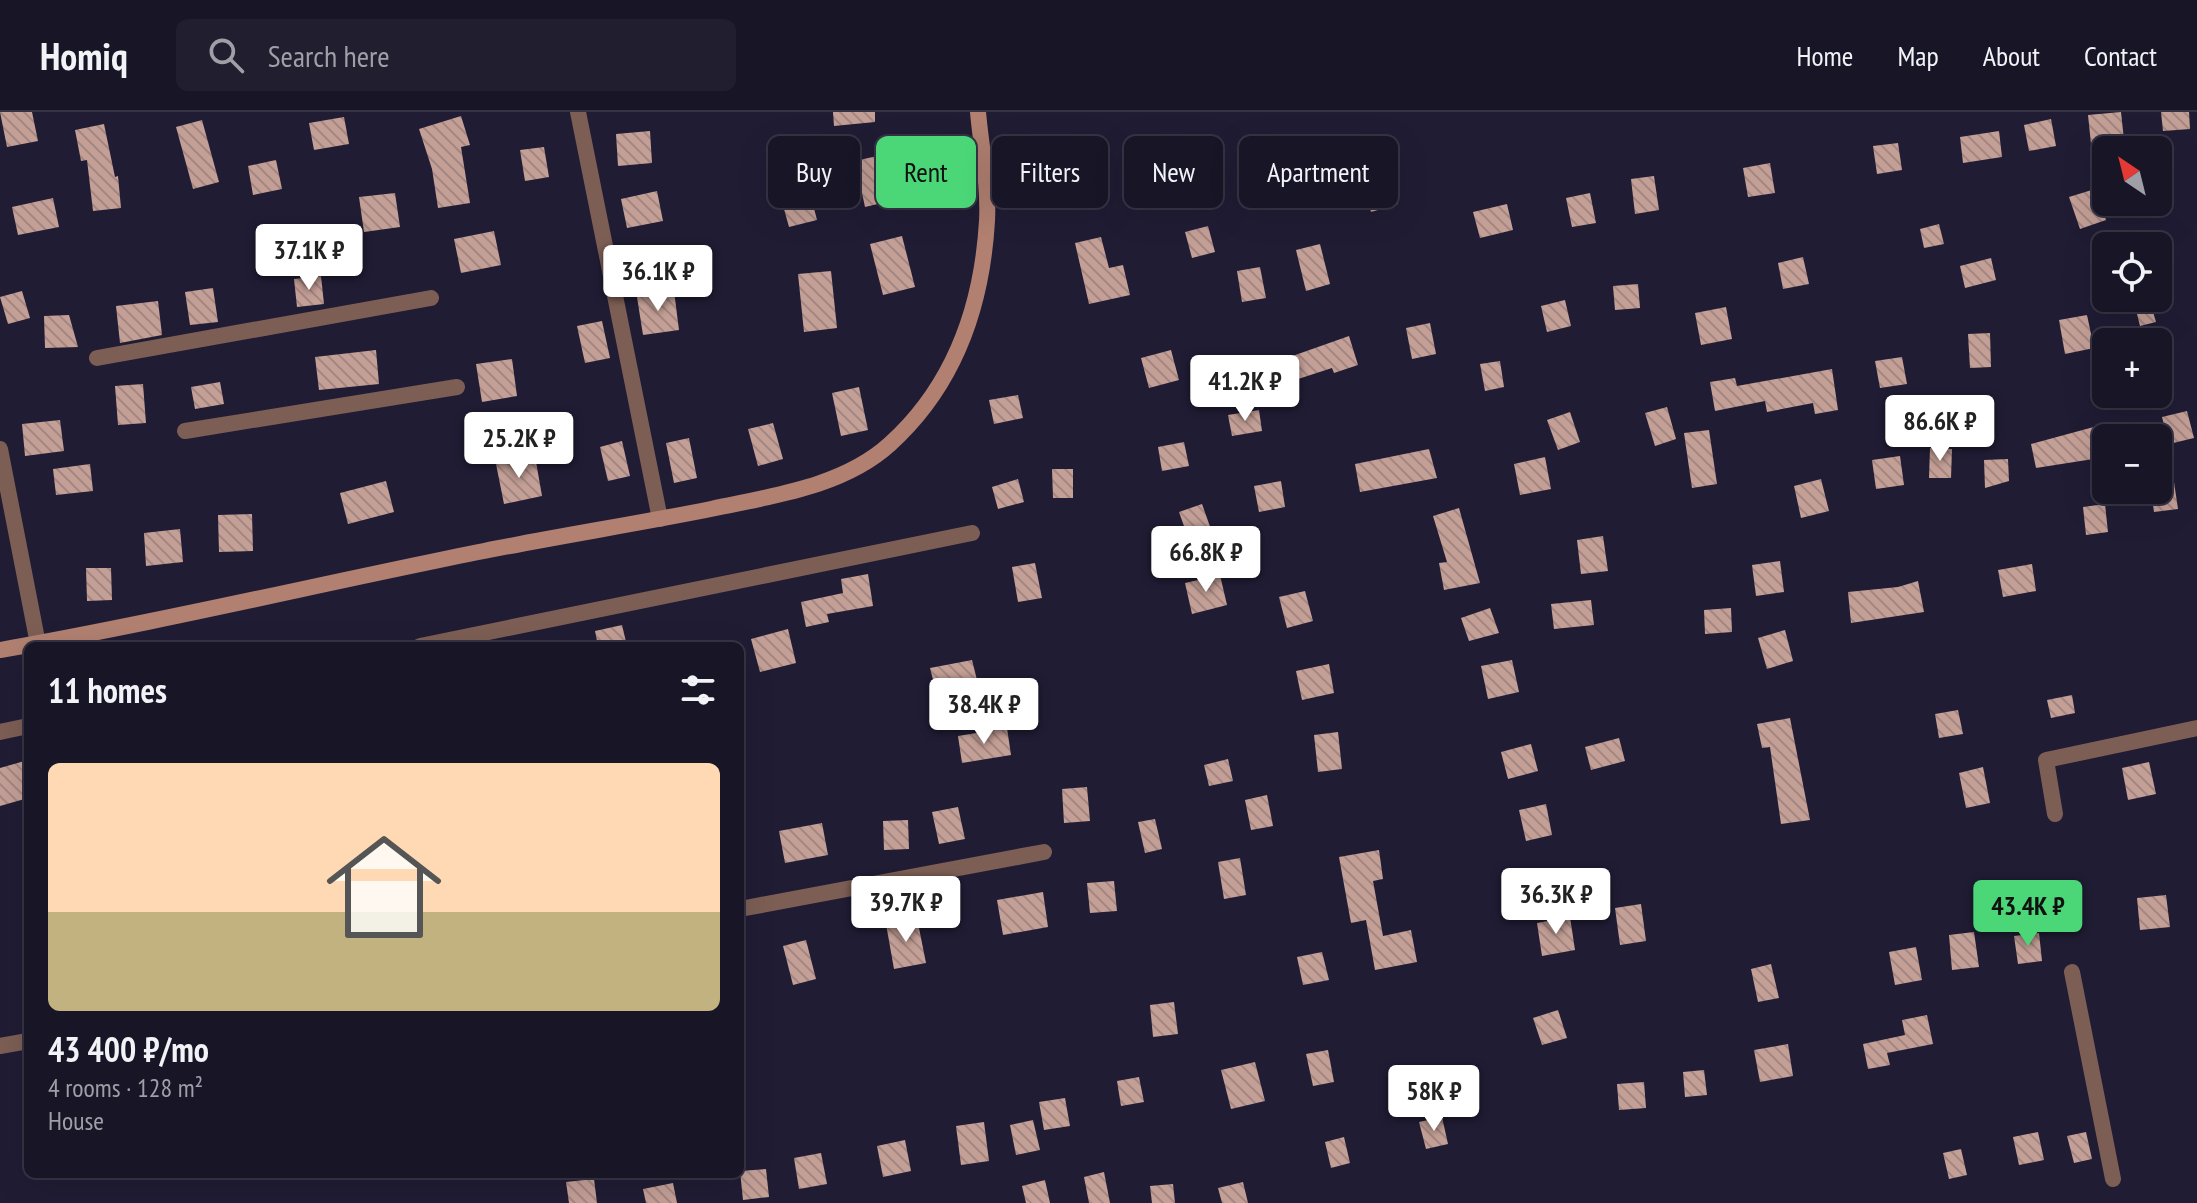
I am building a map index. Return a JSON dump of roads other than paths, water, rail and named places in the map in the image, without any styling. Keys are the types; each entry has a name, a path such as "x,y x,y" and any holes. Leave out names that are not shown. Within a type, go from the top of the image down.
{"main road":[{"path":"48,642 487,550 660,519 775,495 834,478 888,447 917,416 961,344 977,302 987,218 978,112"},
{"path":"0,650 24,646"}],"street":[{"path":"578,112 660,519"},
{"path":"97,358 431,298"},
{"path":"185,431 457,387"},
{"path":"0,449 38,642"},
{"path":"440,642 972,533"},
{"path":"0,732 24,727"},
{"path":"2055,814 2046,760 2197,728"},
{"path":"744,908 1044,852"},
{"path":"2072,972 2113,1179"},
{"path":"0,1046 24,1042"}]}
